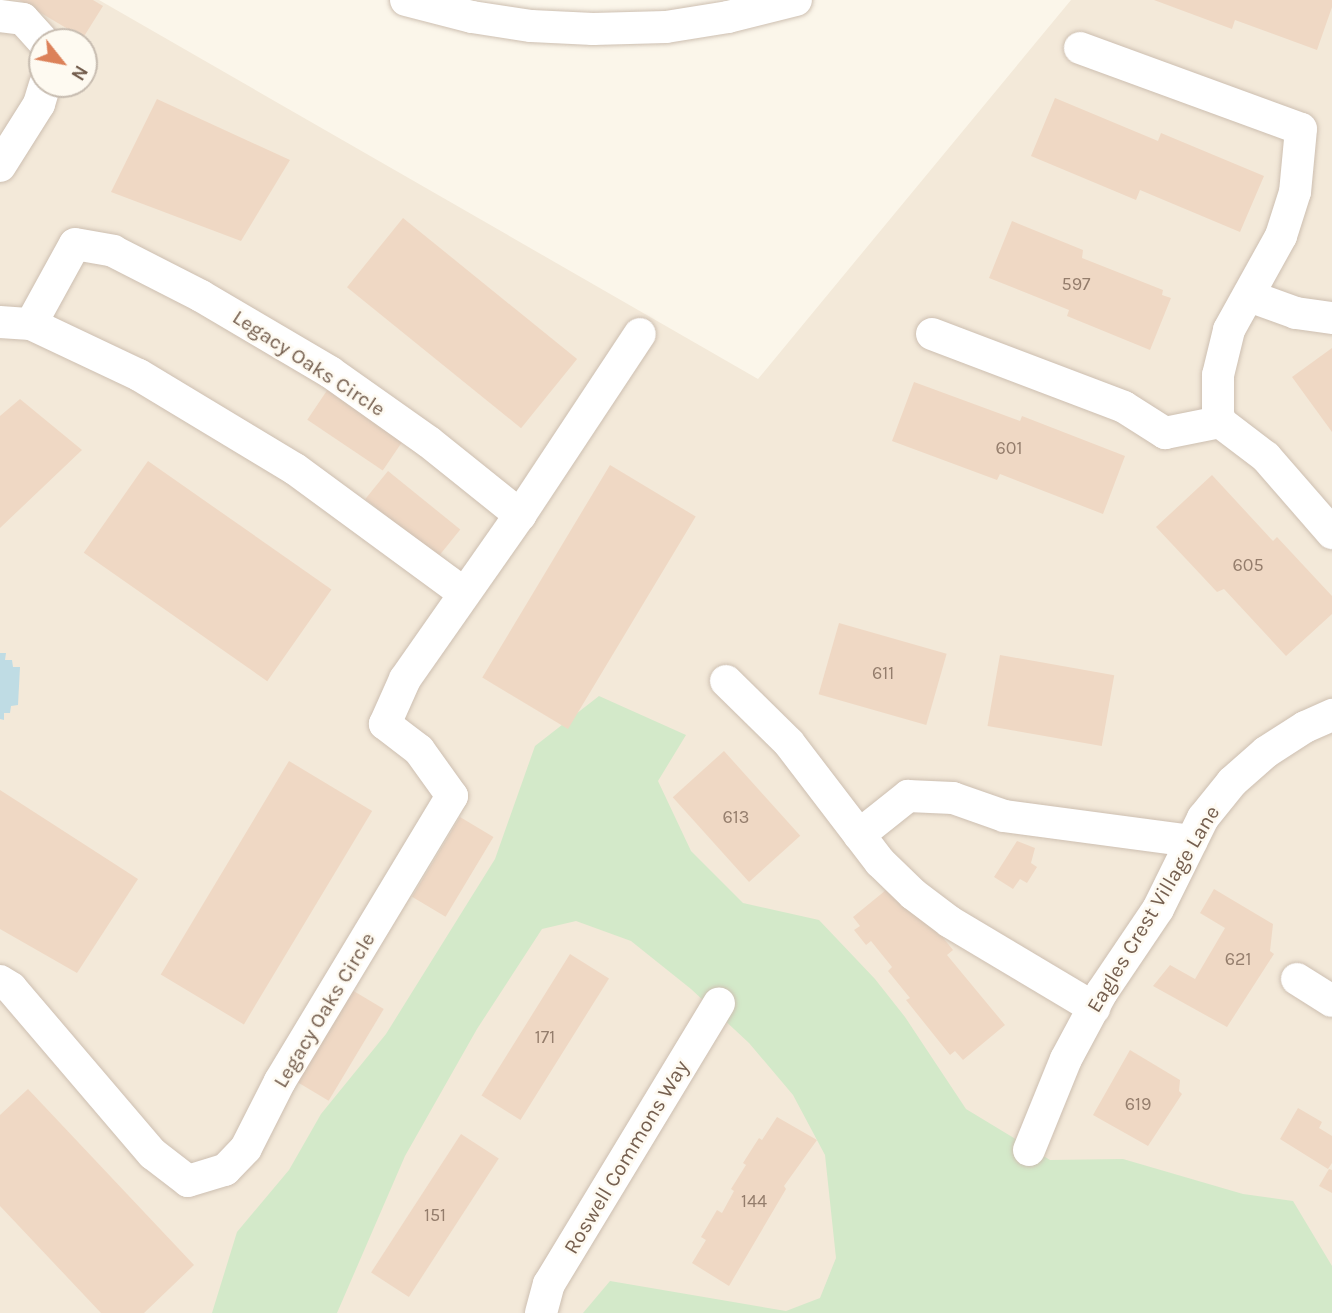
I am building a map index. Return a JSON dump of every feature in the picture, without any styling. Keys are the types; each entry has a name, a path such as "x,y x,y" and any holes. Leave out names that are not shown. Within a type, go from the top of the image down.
{"street":[{"path":"406,0 508,23 593,29 666,27 728,17 796,0"},
{"path":"0,16 23,19 31,28"},
{"path":"1080,48 1301,130 1295,192 1281,236 1229,330 1218,375 1220,422"},
{"path":"0,166 41,98"},
{"name":"Legacy Oaks Circle","path":"0,981 11,988 153,1154 188,1181 225,1170 246,1149 280,1081 452,796 419,750 385,724 405,679 520,515 429,442 330,372 201,296 113,251 75,244 31,324"},
{"path":"1249,296 1296,313 1332,318"},
{"path":"0,322 31,324 139,375 295,470 464,593"},
{"path":"520,515 640,334"},
{"path":"932,334 1124,407 1165,433 1220,422 1266,457 1332,533"},
{"path":"726,681 789,743 880,862 913,894 950,922 1094,1008"},
{"name":"Eagles Crest Village Lane","path":"1029,1150 1066,1059 1094,1008 1158,909 1203,818 1240,775 1266,752 1305,727 1332,715"},
{"path":"859,835 908,796 953,798 1004,816 1191,841"},
{"path":"1297,979 1332,1001"},
{"name":"Roswell Commons Way","path":"541,1313 549,1284 719,1003"}],"shaded area":[{"path":"0,0 99,0 758,379 1071,0 1332,0 1332,1313 0,1313"}],"green space":[{"path":"599,696 686,735 658,781 691,851 743,903 819,920 875,979 905,1017 966,1109 1050,1160 1123,1159 1243,1194 1293,1201 1332,1266 1332,1313 583,1313 610,1281 786,1311 820,1298 836,1258 825,1155 793,1095 749,1043 691,989 631,941 576,921 542,929 477,1029 405,1156 337,1313 212,1313 237,1232 289,1170 321,1114 386,1034 495,859 535,746"}],"water":[{"path":"0,653 6,653 5,660 12,660 13,667 20,667 18,705 11,706 10,713 4,713 4,720 0,719"}],"building":[{"path":"19,0 93,0 103,6 89,28 66,28"},
{"path":"1154,0 1332,0 1332,7 1317,50 1235,20 1232,29"},
{"path":"1055,98 1158,141 1161,133 1264,176 1240,232 1140,190 1136,200 1031,156"},
{"path":"157,99 290,160 241,241 111,192"},
{"path":"403,218 577,359 521,428 347,287"},
{"path":"1012,221 1083,250 1082,258 1163,290 1162,295 1171,298 1150,350 1067,316 1069,310 989,278"},
{"path":"1332,348 1332,432 1292,377"},
{"path":"914,382 1020,421 1022,416 1125,456 1103,514 1000,474 997,480 892,441"},
{"path":"328,389 403,440 383,471 307,420"},
{"path":"20,399 82,450 0,528 0,416"},
{"path":"148,461 331,589 267,681 84,553"},
{"path":"610,465 696,517 568,729 482,678"},
{"path":"388,471 460,530 438,558 365,499"},
{"path":"1212,475 1273,541 1277,537 1332,596 1332,614 1286,656 1224,589 1217,592 1156,527"},
{"path":"839,623 947,654 926,725 819,694"},
{"path":"1000,655 1114,675 1102,746 987,726"},
{"path":"724,751 800,836 749,882 673,797"},
{"path":"289,761 372,811 244,1024 161,974"},
{"path":"0,790 138,879 77,973 0,929"},
{"path":"460,817 493,837 446,917 412,897"},
{"path":"1017,841 1035,848 1031,863 1037,867 1027,883 1020,879 1013,889 994,877"},
{"path":"897,881 953,950 947,955 1005,1025 963,1060 955,1051 950,1055 906,1000 910,998 888,971 892,967 871,941 866,945 854,930 860,926 853,917"},
{"path":"1214,889 1273,924 1270,951 1274,954 1227,1027 1153,986 1170,965 1195,979 1225,928 1200,913"},
{"path":"570,954 609,978 521,1120 482,1096"},
{"path":"352,990 384,1009 329,1101 297,1082"},
{"path":"1130,1050 1180,1080 1179,1091 1182,1094 1148,1146 1093,1115"},
{"path":"28,1089 194,1265 144,1313 101,1313 0,1206 0,1115"},
{"path":"1298,1108 1322,1122 1319,1128 1332,1136 1332,1163 1328,1169 1280,1139"},
{"path":"777,1117 817,1140 784,1186 786,1189 729,1286 692,1263 706,1240 701,1237 717,1210 722,1213 734,1191 731,1189 746,1165 743,1163"},
{"path":"461,1134 499,1159 409,1297 371,1272"},
{"path":"1329,1169 1332,1170 1332,1193 1319,1186"}]}
